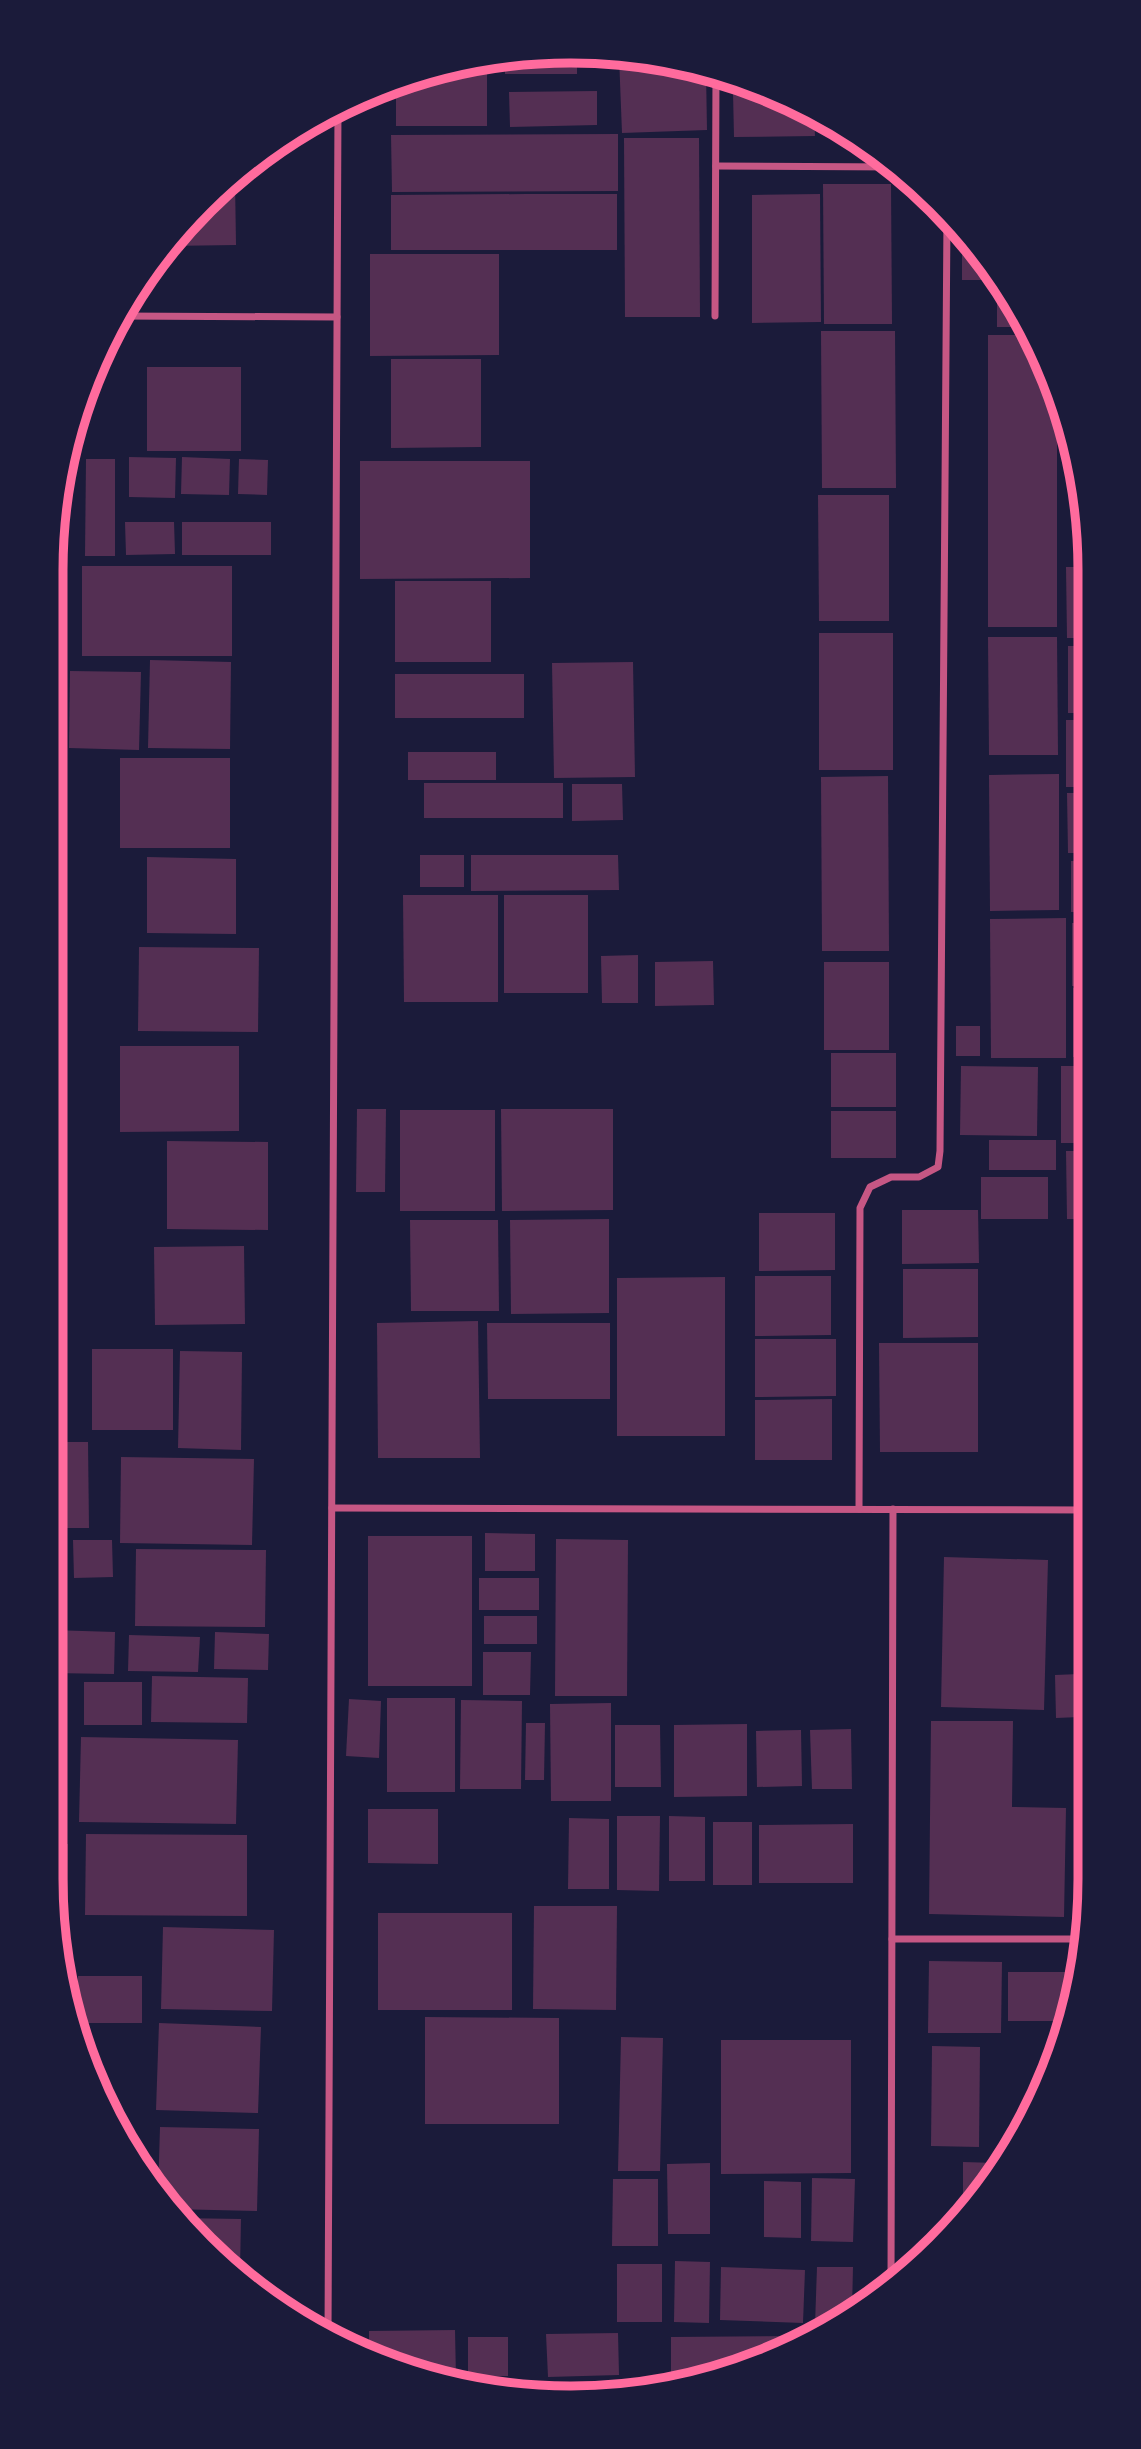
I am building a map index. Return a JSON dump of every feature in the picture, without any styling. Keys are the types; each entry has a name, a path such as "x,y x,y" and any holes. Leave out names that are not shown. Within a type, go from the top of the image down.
{"street":[{"path":"715,316 716,84"},
{"path":"328,2324 338,119"},
{"path":"716,166 877,167"},
{"path":"859,1509 860,1208 870,1187 891,1177 919,1177 938,1167 940,1151 947,231"},
{"path":"132,316 337,317"},
{"path":"331,1508 1078,1510"},
{"path":"891,2271 893,1509"},
{"path":"892,1939 1074,1940"}],"building":[{"path":"577,63 577,74 505,74 505,67"},
{"path":"619,65 706,81 707,130 622,133"},
{"path":"487,70 487,126 396,126 396,94 439,80"},
{"path":"597,91 597,125 510,127 509,92"},
{"path":"733,92 765,102 814,126 815,136 734,137"},
{"path":"618,134 618,191 392,192 391,135"},
{"path":"624,138 699,138 700,317 625,317"},
{"path":"823,184 891,184 892,324 824,324"},
{"path":"235,190 236,245 181,246"},
{"path":"617,194 617,250 391,250 391,195"},
{"path":"820,194 821,322 752,323 752,195"},
{"path":"962,248 986,280 962,280"},
{"path":"370,254 499,254 499,355 370,356"},
{"path":"997,297 1016,327 997,327"},
{"path":"821,331 895,331 896,488 822,488"},
{"path":"988,335 1020,335 1039,376 1057,426 1057,627 988,627"},
{"path":"391,359 481,359 481,447 391,448"},
{"path":"147,367 241,367 241,451 147,451"},
{"path":"129,457 176,458 175,498 129,497"},
{"path":"182,457 230,459 229,495 181,494"},
{"path":"86,459 115,459 115,556 85,556"},
{"path":"239,459 268,460 267,495 238,494"},
{"path":"360,461 530,461 530,578 360,579"},
{"path":"818,495 889,495 889,621 819,621"},
{"path":"67,504 67,551 64,551"},
{"path":"1074,504 1078,557 1074,557"},
{"path":"125,522 174,522 175,554 126,555"},
{"path":"182,522 271,522 271,555 182,555"},
{"path":"82,566 232,566 232,656 82,656"},
{"path":"1066,567 1078,567 1078,638 1067,638"},
{"path":"395,581 491,581 491,662 395,662"},
{"path":"819,633 893,633 893,770 819,770"},
{"path":"988,637 1057,637 1058,755 989,755"},
{"path":"1068,646 1078,646 1078,713 1068,713"},
{"path":"150,660 231,662 230,749 148,748"},
{"path":"633,662 635,777 554,778 552,663"},
{"path":"70,671 141,672 139,750 69,748"},
{"path":"395,674 524,674 524,718 395,718"},
{"path":"1066,720 1078,720 1078,787 1066,787"},
{"path":"408,752 496,752 496,780 408,780"},
{"path":"120,758 230,758 230,848 120,848"},
{"path":"1059,774 1059,910 990,911 989,775"},
{"path":"888,776 889,951 822,951 821,777"},
{"path":"424,783 563,783 563,818 424,818"},
{"path":"572,784 622,784 623,820 572,821"},
{"path":"1067,793 1078,793 1078,853 1068,853"},
{"path":"420,855 464,855 464,887 420,887"},
{"path":"471,855 618,855 619,890 471,891"},
{"path":"147,857 236,859 236,934 147,933"},
{"path":"1071,861 1078,861 1078,912 1071,912"},
{"path":"403,895 498,895 498,1002 404,1002"},
{"path":"504,895 588,895 588,993 504,993"},
{"path":"1066,918 1066,1058 991,1058 990,919"},
{"path":"1072,923 1078,923 1078,986 1072,986"},
{"path":"139,947 259,948 258,1032 138,1031"},
{"path":"638,955 638,1003 602,1003 601,956"},
{"path":"713,961 714,1005 655,1006 655,962"},
{"path":"824,962 889,962 889,1050 824,1050"},
{"path":"1073,988 1078,988 1078,1057 1073,1057"},
{"path":"956,1026 980,1026 980,1056 956,1056"},
{"path":"120,1046 239,1046 239,1131 120,1132"},
{"path":"831,1053 896,1053 896,1107 831,1107"},
{"path":"961,1066 1038,1067 1037,1136 960,1135"},
{"path":"1061,1066 1078,1066 1078,1143 1061,1143"},
{"path":"357,1109 386,1109 385,1192 356,1192"},
{"path":"501,1109 613,1109 613,1210 502,1211"},
{"path":"400,1110 495,1110 495,1211 400,1211"},
{"path":"831,1111 896,1111 896,1158 831,1158"},
{"path":"989,1140 1056,1140 1056,1170 989,1170"},
{"path":"167,1141 268,1142 268,1230 167,1229"},
{"path":"1066,1151 1078,1151 1078,1219 1067,1219"},
{"path":"981,1177 1048,1177 1048,1219 981,1219"},
{"path":"902,1210 978,1210 979,1263 902,1264"},
{"path":"759,1213 835,1213 835,1270 759,1271"},
{"path":"609,1219 609,1313 511,1314 510,1220"},
{"path":"410,1220 498,1220 499,1311 411,1311"},
{"path":"244,1246 245,1324 155,1325 154,1247"},
{"path":"903,1269 978,1269 978,1337 903,1338"},
{"path":"755,1276 831,1276 831,1335 755,1336"},
{"path":"725,1277 725,1436 617,1436 617,1278"},
{"path":"478,1321 480,1458 378,1458 377,1323"},
{"path":"487,1323 610,1323 610,1399 488,1399"},
{"path":"755,1339 836,1339 836,1396 755,1397"},
{"path":"879,1343 978,1343 978,1452 880,1452"},
{"path":"92,1349 173,1349 173,1430 92,1430"},
{"path":"180,1351 242,1352 241,1450 178,1448"},
{"path":"832,1399 832,1460 755,1460 755,1400"},
{"path":"63,1442 88,1442 89,1528 63,1528"},
{"path":"121,1457 254,1459 252,1545 120,1543"},
{"path":"485,1533 535,1534 535,1571 485,1571"},
{"path":"368,1536 472,1536 472,1686 368,1686"},
{"path":"556,1539 628,1540 627,1696 555,1696"},
{"path":"73,1540 112,1540 113,1577 74,1578"},
{"path":"136,1549 266,1550 265,1627 135,1626"},
{"path":"944,1557 1048,1560 1044,1710 941,1707"},
{"path":"479,1578 539,1578 539,1610 479,1610"},
{"path":"484,1616 537,1616 537,1644 484,1644"},
{"path":"63,1630 115,1632 114,1674 63,1673"},
{"path":"215,1632 269,1634 268,1670 214,1669"},
{"path":"129,1635 200,1637 198,1672 128,1671"},
{"path":"483,1652 531,1652 530,1695 483,1695"},
{"path":"1078,1674 1078,1717 1056,1718 1055,1675"},
{"path":"152,1676 248,1678 247,1723 151,1722"},
{"path":"84,1682 142,1682 142,1725 84,1725"},
{"path":"387,1698 455,1698 455,1792 387,1792"},
{"path":"349,1699 381,1701 379,1758 346,1756"},
{"path":"461,1700 522,1701 521,1789 460,1789"},
{"path":"611,1703 611,1801 551,1801 550,1704"},
{"path":"931,1721 1013,1721 1012,1807 1066,1808 1064,1917 929,1914"},
{"path":"526,1723 545,1723 544,1780 525,1780"},
{"path":"747,1724 747,1796 674,1797 674,1725"},
{"path":"615,1725 660,1725 661,1787 615,1787"},
{"path":"851,1729 852,1789 812,1789 810,1730"},
{"path":"801,1730 802,1786 757,1787 756,1731"},
{"path":"81,1737 238,1740 236,1824 79,1822"},
{"path":"368,1809 438,1809 438,1864 368,1863"},
{"path":"617,1816 660,1816 659,1891 617,1890"},
{"path":"669,1816 705,1817 705,1881 669,1881"},
{"path":"569,1818 609,1819 609,1889 568,1889"},
{"path":"713,1822 752,1822 752,1885 713,1885"},
{"path":"853,1824 853,1883 759,1883 759,1825"},
{"path":"86,1834 247,1835 247,1916 85,1915"},
{"path":"63,1844 68,1844 68,1928 65,1928 64,1912"},
{"path":"534,1906 617,1906 616,2010 533,2009"},
{"path":"378,1913 512,1913 512,2010 378,2010"},
{"path":"163,1927 274,1930 272,2011 161,2009"},
{"path":"929,1961 1002,1962 1001,2033 928,2033"},
{"path":"1008,1972 1069,1972 1058,2021 1008,2021"},
{"path":"78,1976 142,1976 142,2023 84,2023 78,2001"},
{"path":"425,2017 559,2018 559,2124 425,2124"},
{"path":"159,2023 261,2027 258,2113 156,2110"},
{"path":"621,2037 663,2038 660,2171 618,2171"},
{"path":"721,2040 851,2040 851,2173 721,2174"},
{"path":"932,2046 980,2047 979,2147 931,2146"},
{"path":"160,2127 259,2129 257,2211 186,2209 159,2174"},
{"path":"963,2162 990,2163 963,2200"},
{"path":"710,2163 710,2234 668,2234 667,2164"},
{"path":"812,2178 855,2179 853,2242 811,2241"},
{"path":"613,2179 658,2179 658,2246 612,2246"},
{"path":"764,2181 801,2182 801,2238 764,2237"},
{"path":"194,2218 241,2219 240,2263"},
{"path":"675,2261 710,2262 709,2323 674,2322"},
{"path":"617,2264 662,2264 662,2322 617,2322"},
{"path":"721,2267 805,2270 803,2323 720,2320"},
{"path":"817,2267 853,2267 852,2300 815,2323"},
{"path":"455,2330 456,2373 407,2359 369,2344 369,2331"},
{"path":"618,2333 619,2375 548,2377 546,2334"},
{"path":"790,2336 734,2359 671,2376 671,2337"},
{"path":"468,2337 508,2337 508,2376 468,2375"}]}
